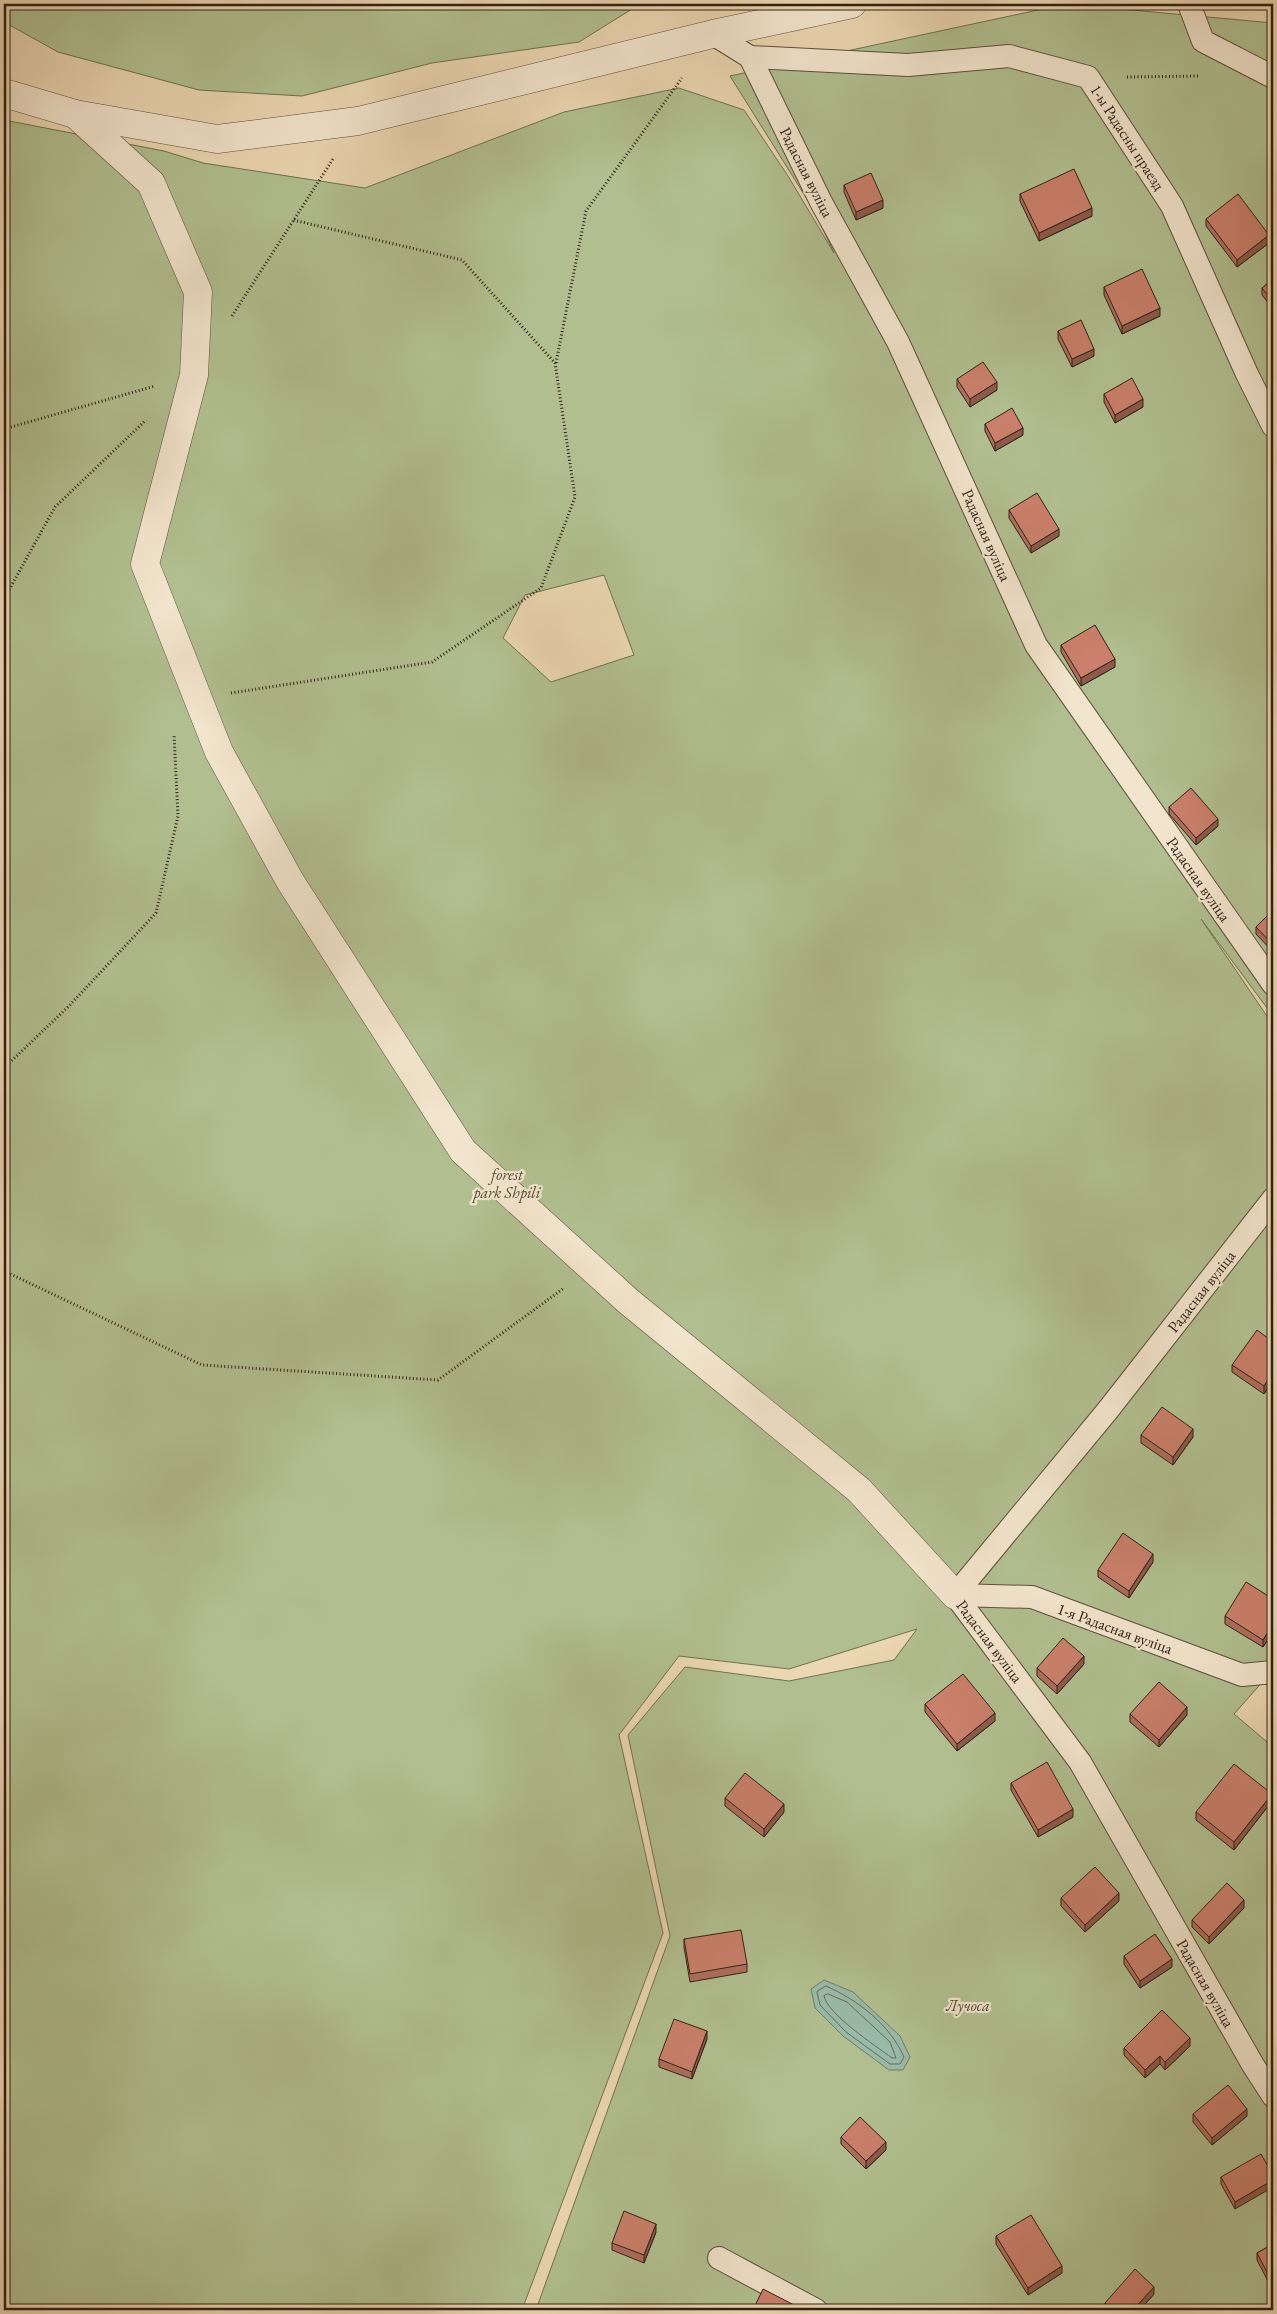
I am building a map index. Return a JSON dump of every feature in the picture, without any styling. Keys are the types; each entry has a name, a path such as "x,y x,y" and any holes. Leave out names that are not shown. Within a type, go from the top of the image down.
{"street":[{"path":"4,93 76,114 216,139 358,121 713,34 852,4"},
{"path":"76,114 151,183 198,292 194,375 144,564 219,752 290,881 463,1151 628,1301 858,1490 955,1594"}],"lane":[{"path":"1189,4 1203,41 1273,77"},
{"path":"713,34 750,57"},
{"name":"1-ы Радасны праезд","path":"750,57 908,65 1009,56 1088,77 1172,206 1247,374 1273,426"},
{"name":"Радасная вуліца","path":"750,57 821,202 898,342 1036,644 1273,984"},
{"name":"Радасная вуліца","path":"1273,1199 1108,1410 955,1594 1080,1762 1248,2057 1273,2096"},
{"name":"1-я Радасная вуліца","path":"955,1594 1032,1597 1242,1675 1273,1672"},
{"path":"719,2258 816,2310"}],"path":[{"path":"198,698 432,662 541,588 575,497 555,363 586,212 713,34"},
{"path":"1088,77 1202,76"},
{"path":"294,220 462,260 555,363"},
{"path":"4,429 194,375"},
{"path":"4,1068 69,1006 156,913 178,816 173,729"},
{"path":"4,1271 202,1365 438,1380 591,1268"}],"green space":[{"path":"4,4 640,4 579,42 432,63 302,96 199,90 58,52 4,22"},
{"name":"forest park Shpili","path":"1066,4 1273,23 1273,1016 1201,919 1273,1025 1273,1670 1234,1714 1273,1747 1273,2310 536,2310 670,1936 628,1735 685,1667 789,1681 894,1660 917,1629 789,1669 679,1656 619,1735 663,1933 522,2310 4,2310 4,120 164,151 203,163 365,188 564,112 679,88 744,110 788,176 834,253 815,212 730,76","holes":["604,575 634,655 551,682 503,638 525,595"]}],"water":[{"path":"824,1980 853,1992 900,2036 910,2057 903,2070 889,2070 843,2036 815,2008 811,1989"}],"building":[{"path":"1074,169 1092,208 1039,233 1020,194"},
{"path":"871,173 883,200 856,212 844,185"},
{"path":"1238,194 1269,235 1237,260 1206,219"},
{"path":"1142,269 1160,308 1122,326 1104,287"},
{"path":"1273,279 1273,302 1262,288"},
{"path":"1081,320 1094,349 1072,359 1058,331"},
{"path":"983,362 997,382 970,399 957,379"},
{"path":"1132,378 1143,399 1115,415 1104,394"},
{"path":"1012,408 1023,428 995,443 985,424"},
{"path":"1037,493 1059,529 1031,546 1009,510"},
{"path":"1095,625 1115,659 1081,678 1061,645"},
{"path":"1191,788 1218,819 1196,838 1169,807"},
{"path":"1273,910 1273,945 1256,927"},
{"path":"1257,1330 1273,1342 1273,1372 1264,1386 1232,1365"},
{"path":"1162,1407 1193,1429 1173,1457 1141,1435"},
{"path":"1123,1533 1153,1554 1129,1591 1098,1570"},
{"path":"1246,1582 1273,1599 1273,1624 1263,1640 1225,1616"},
{"path":"1063,1638 1084,1656 1057,1686 1037,1668"},
{"path":"963,1674 995,1713 957,1744 925,1704"},
{"path":"1159,1682 1187,1707 1159,1740 1130,1714"},
{"path":"1047,1762 1073,1809 1038,1830 1011,1783"},
{"path":"1234,1764 1272,1794 1234,1842 1196,1812"},
{"path":"745,1773 784,1804 764,1829 725,1798"},
{"path":"1095,1867 1119,1893 1085,1925 1061,1898"},
{"path":"1227,1883 1244,1900 1209,1937 1192,1920"},
{"path":"741,1930 747,1964 690,1974 684,1939"},
{"path":"1155,1934 1172,1959 1140,1981 1124,1956"},
{"path":"1162,2010 1190,2038 1165,2062 1160,2056 1145,2070 1124,2048"},
{"path":"674,2019 707,2031 692,2072 659,2059"},
{"path":"1228,2085 1247,2109 1212,2138 1193,2114"},
{"path":"860,2117 886,2142 866,2161 841,2137"},
{"path":"1261,2154 1273,2175 1273,2180 1235,2202 1221,2177"},
{"path":"624,2211 656,2224 644,2255 612,2243"},
{"path":"1031,2215 1062,2266 1028,2288 996,2236"},
{"path":"1273,2244 1273,2284 1257,2253"},
{"path":"1135,2269 1154,2287 1133,2310 1113,2310 1105,2303"},
{"path":"763,2289 798,2307 797,2310 753,2310"}],"park label":[{"name":"Лучоса","path":"968,2005"}]}
